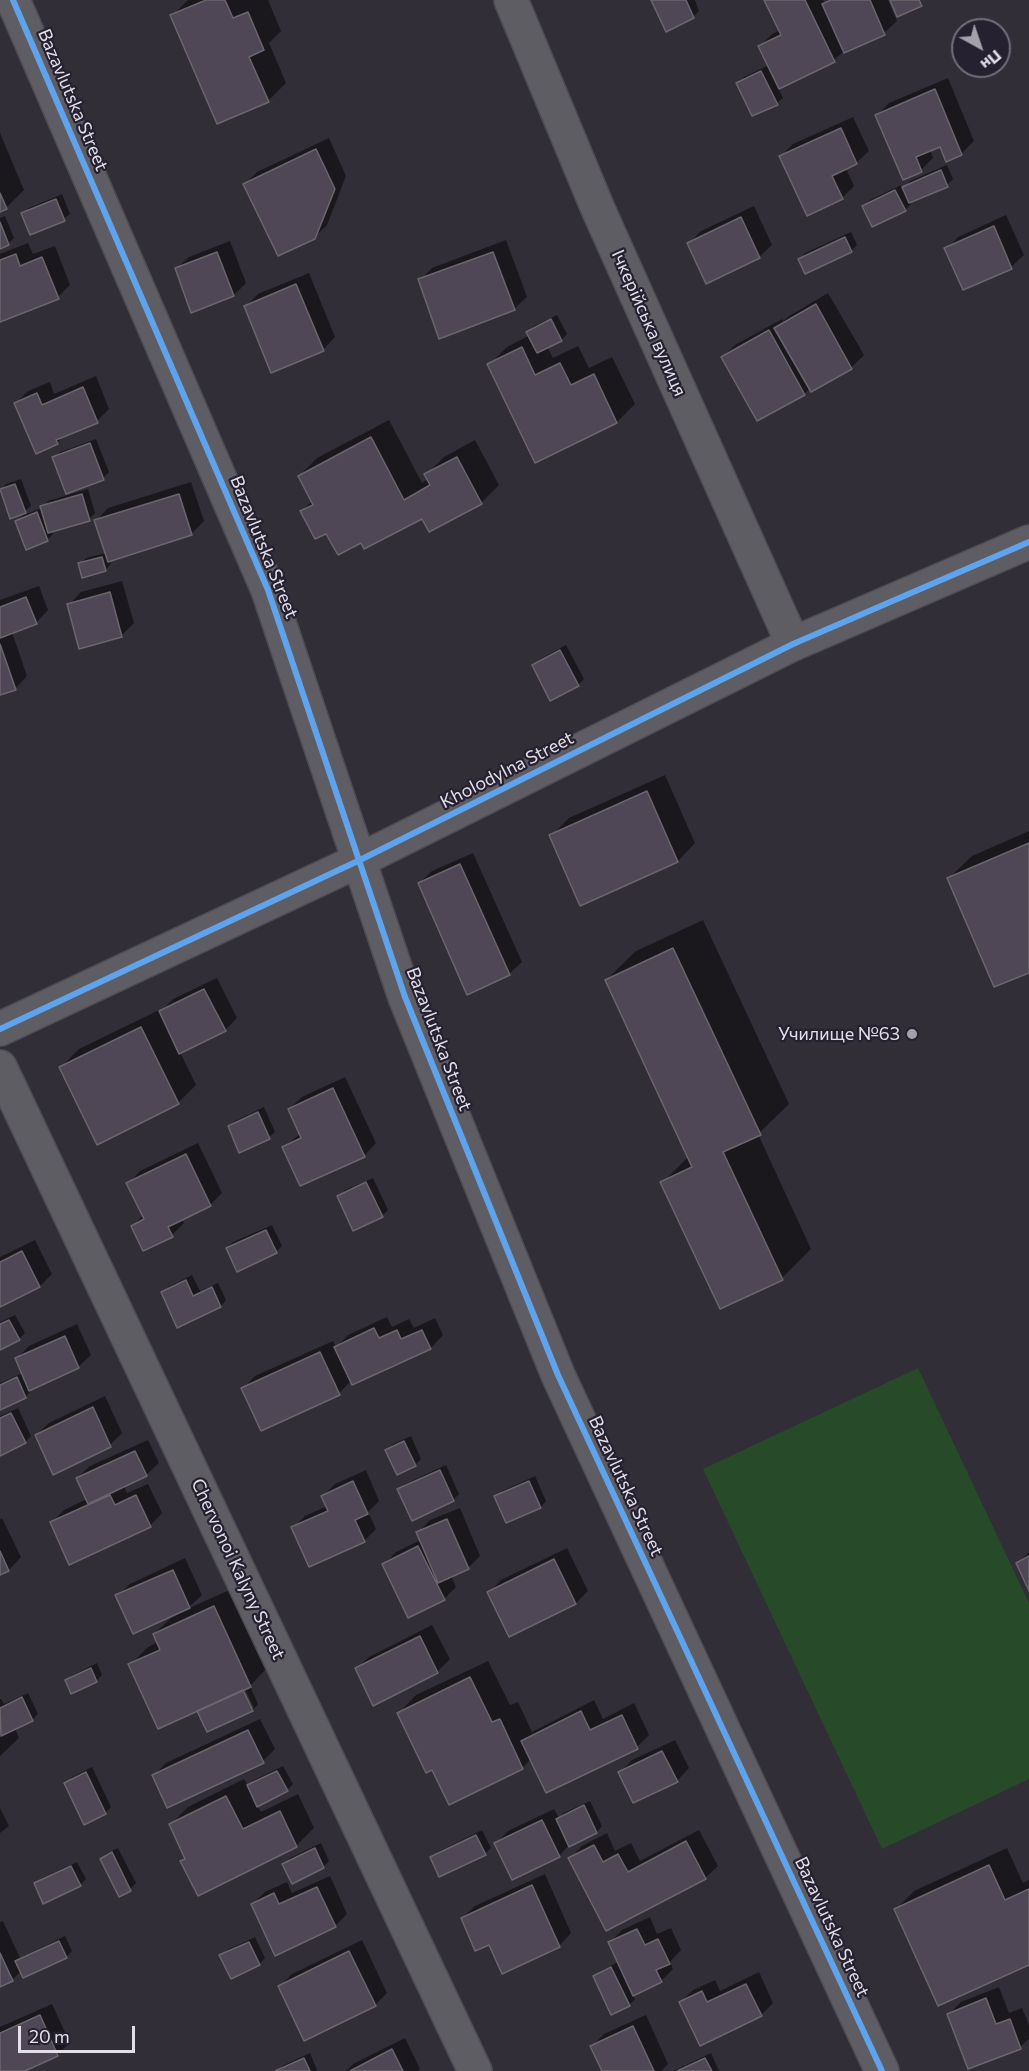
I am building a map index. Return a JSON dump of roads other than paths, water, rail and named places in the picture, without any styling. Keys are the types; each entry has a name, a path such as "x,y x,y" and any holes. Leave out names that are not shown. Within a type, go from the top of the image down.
{"street":[{"name":"Bazavlutska Street","path":"13,0 268,590 405,997 558,1375 882,2071"},
{"name":"Ічкерійська вулиця","path":"511,0 598,209 793,644"},
{"name":"Kholodylna Street","path":"0,1029 360,860 793,644 1029,542"},
{"name":"Chervonoi Kalyny Street","path":"0,1067 476,2071"}],"place":[{"name":"Училище №63","path":"912,1034"}]}
